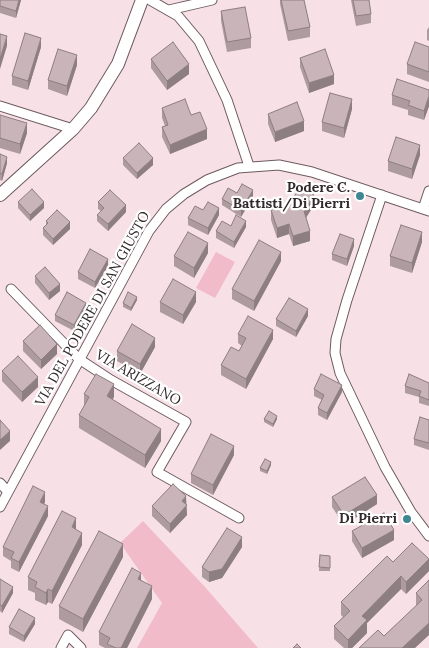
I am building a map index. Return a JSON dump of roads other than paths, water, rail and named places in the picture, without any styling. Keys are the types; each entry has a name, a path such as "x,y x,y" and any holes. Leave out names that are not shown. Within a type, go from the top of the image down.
{"street":[{"path":"0,195 73,129 96,100 118,64 129,40 142,0"},
{"path":"150,0 169,10 189,27 205,50 227,100 249,166"},
{"path":"169,10 212,0"},
{"path":"0,106 73,129"},
{"name":"VIA DEL PODERE DI SAN GIUSTO","path":"0,507 149,231 166,209 200,183 226,172 249,166 279,165 297,168 426,210"},
{"path":"426,210 429,191"},
{"path":"382,195 347,300 336,339 335,353 340,373 385,467 411,512 429,536"},
{"path":"11,288 79,359"},
{"name":"VIA ARIZZANO","path":"79,359 186,422 157,469 159,474 239,518"},
{"path":"0,483 8,492"},
{"path":"61,648 68,635 80,648"}],"place":[{"name":"Podere C. Battisti/Di Pierri","path":"360,196"},
{"name":"Di Pierri","path":"407,519"}]}
